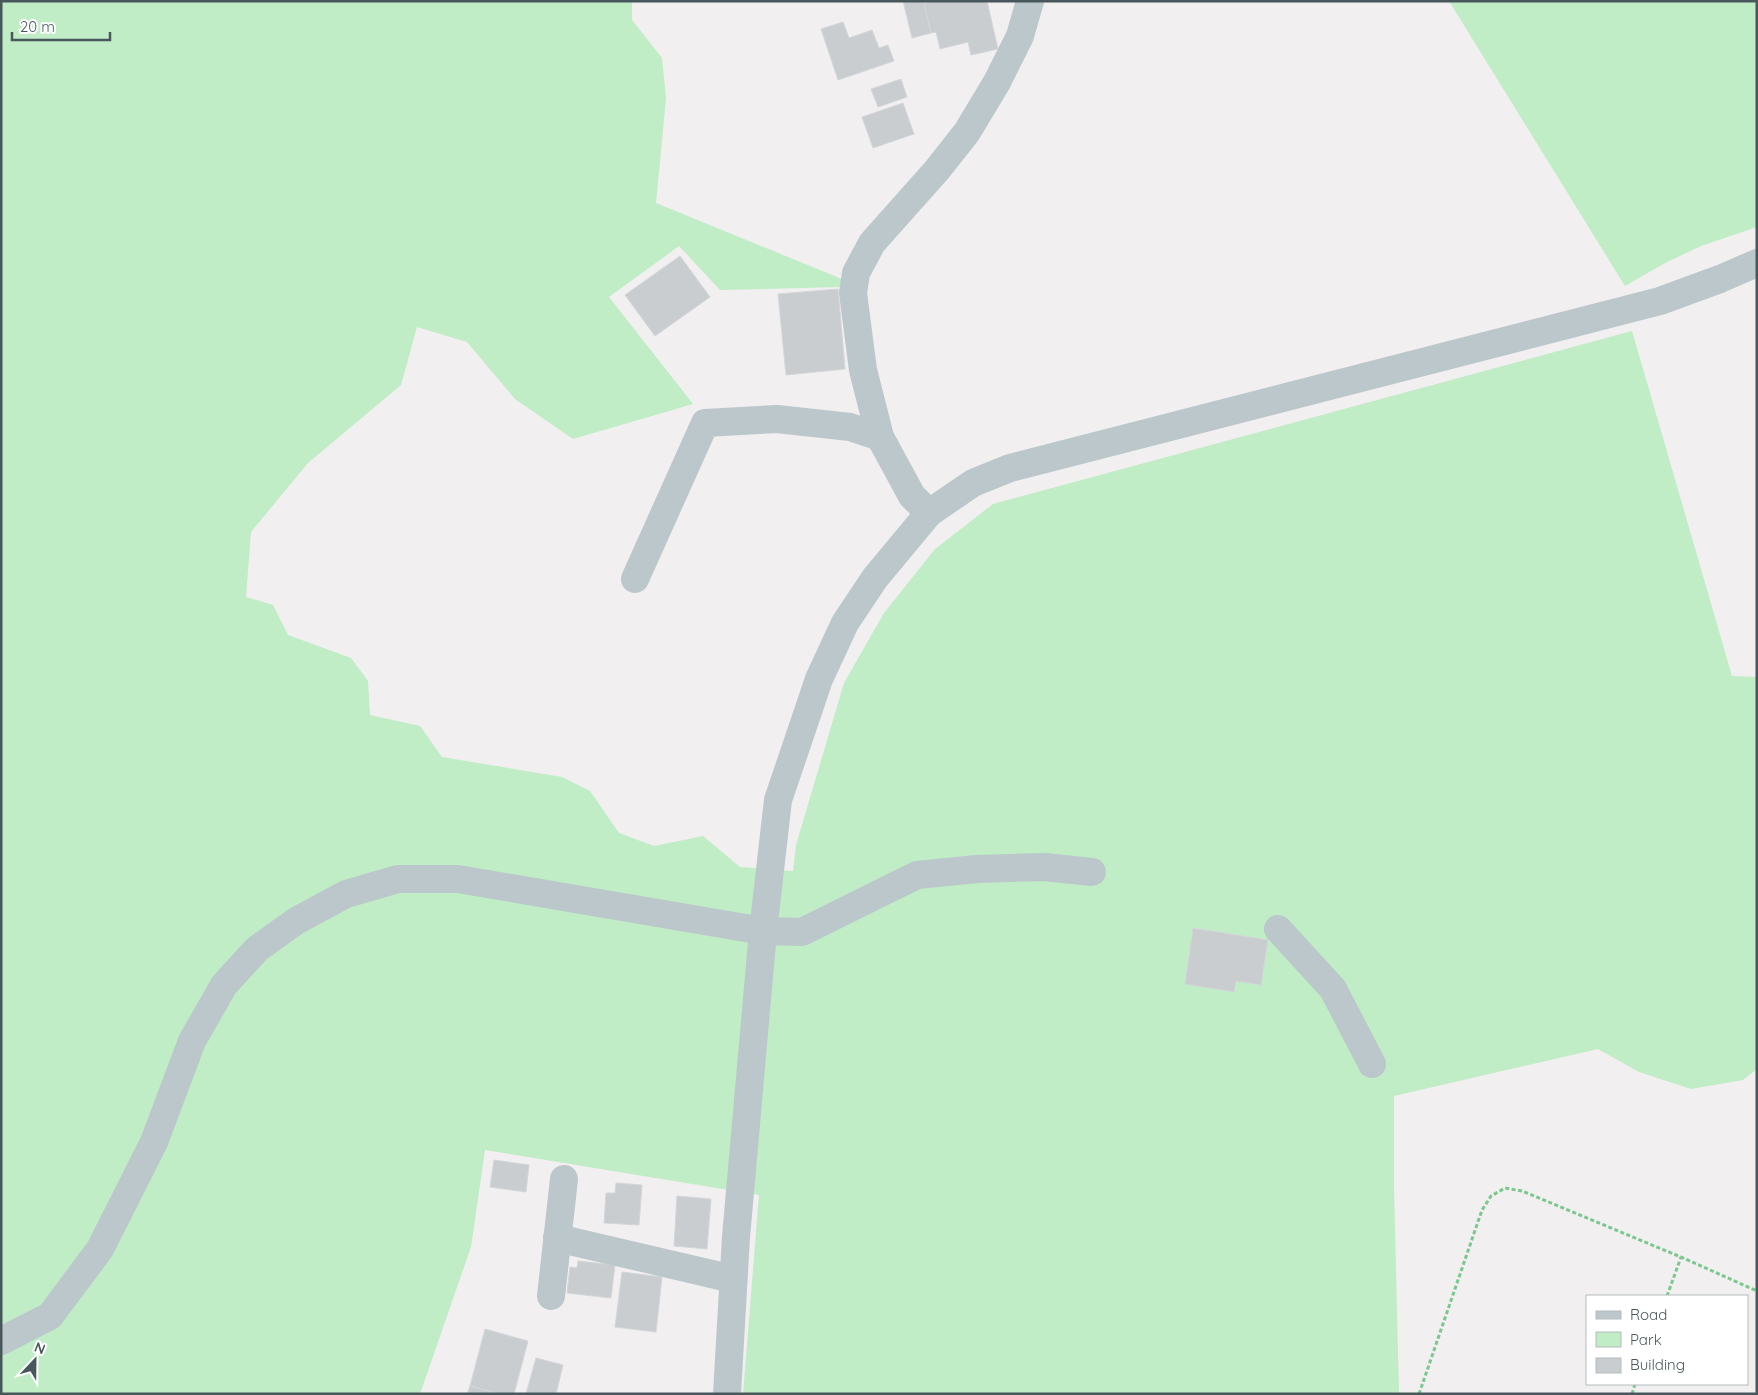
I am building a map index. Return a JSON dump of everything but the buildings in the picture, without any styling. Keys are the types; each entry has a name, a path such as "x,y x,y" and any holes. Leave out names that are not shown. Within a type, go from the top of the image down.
{"street":[{"path":"929,513 912,496 880,436 863,370 853,293 856,273 872,243 937,170 967,132 997,82 1020,36 1030,1"},
{"path":"727,1394 733,1279 763,930 778,800 819,679 845,623 870,586 929,513 973,483 1010,468 1660,300 1757,264"},
{"path":"635,579 705,423 777,419 850,427 880,436"},
{"path":"1,1342 50,1316 100,1249 154,1142 192,1041 224,985 257,949 304,917 346,894 398,880 458,879 763,930 802,932 917,875 977,868 1034,867 1092,872"},
{"path":"1278,929 1333,989 1372,1064"},
{"path":"551,1296 564,1178"},
{"path":"557,1238 733,1279"}],"path":[{"path":"1419,1394 1482,1210 1491,1196 1505,1188 1522,1191 1757,1291"},
{"path":"1667,1295 1681,1258"}],"green space":[{"path":"1,1 632,1 632,20 662,58 666,98 656,203 842,279 841,287 720,290 679,246 609,297 693,404 573,439 515,399 467,342 417,327 401,385 308,463 251,532 246,597 273,605 288,635 351,658 368,681 370,715 420,726 442,757 562,777 590,791 619,833 654,846 703,836 740,867 793,871 796,845 844,683 884,613 935,549 993,504 1632,331 1732,676 1757,677 1757,1069 1743,1080 1691,1089 1639,1072 1598,1049 1394,1096 1394,1187 1399,1394 743,1394 759,1195 485,1150 471,1247 420,1394 1,1394"},
{"path":"1449,1 1757,1 1757,227 1701,246 1665,263 1625,286"}]}
